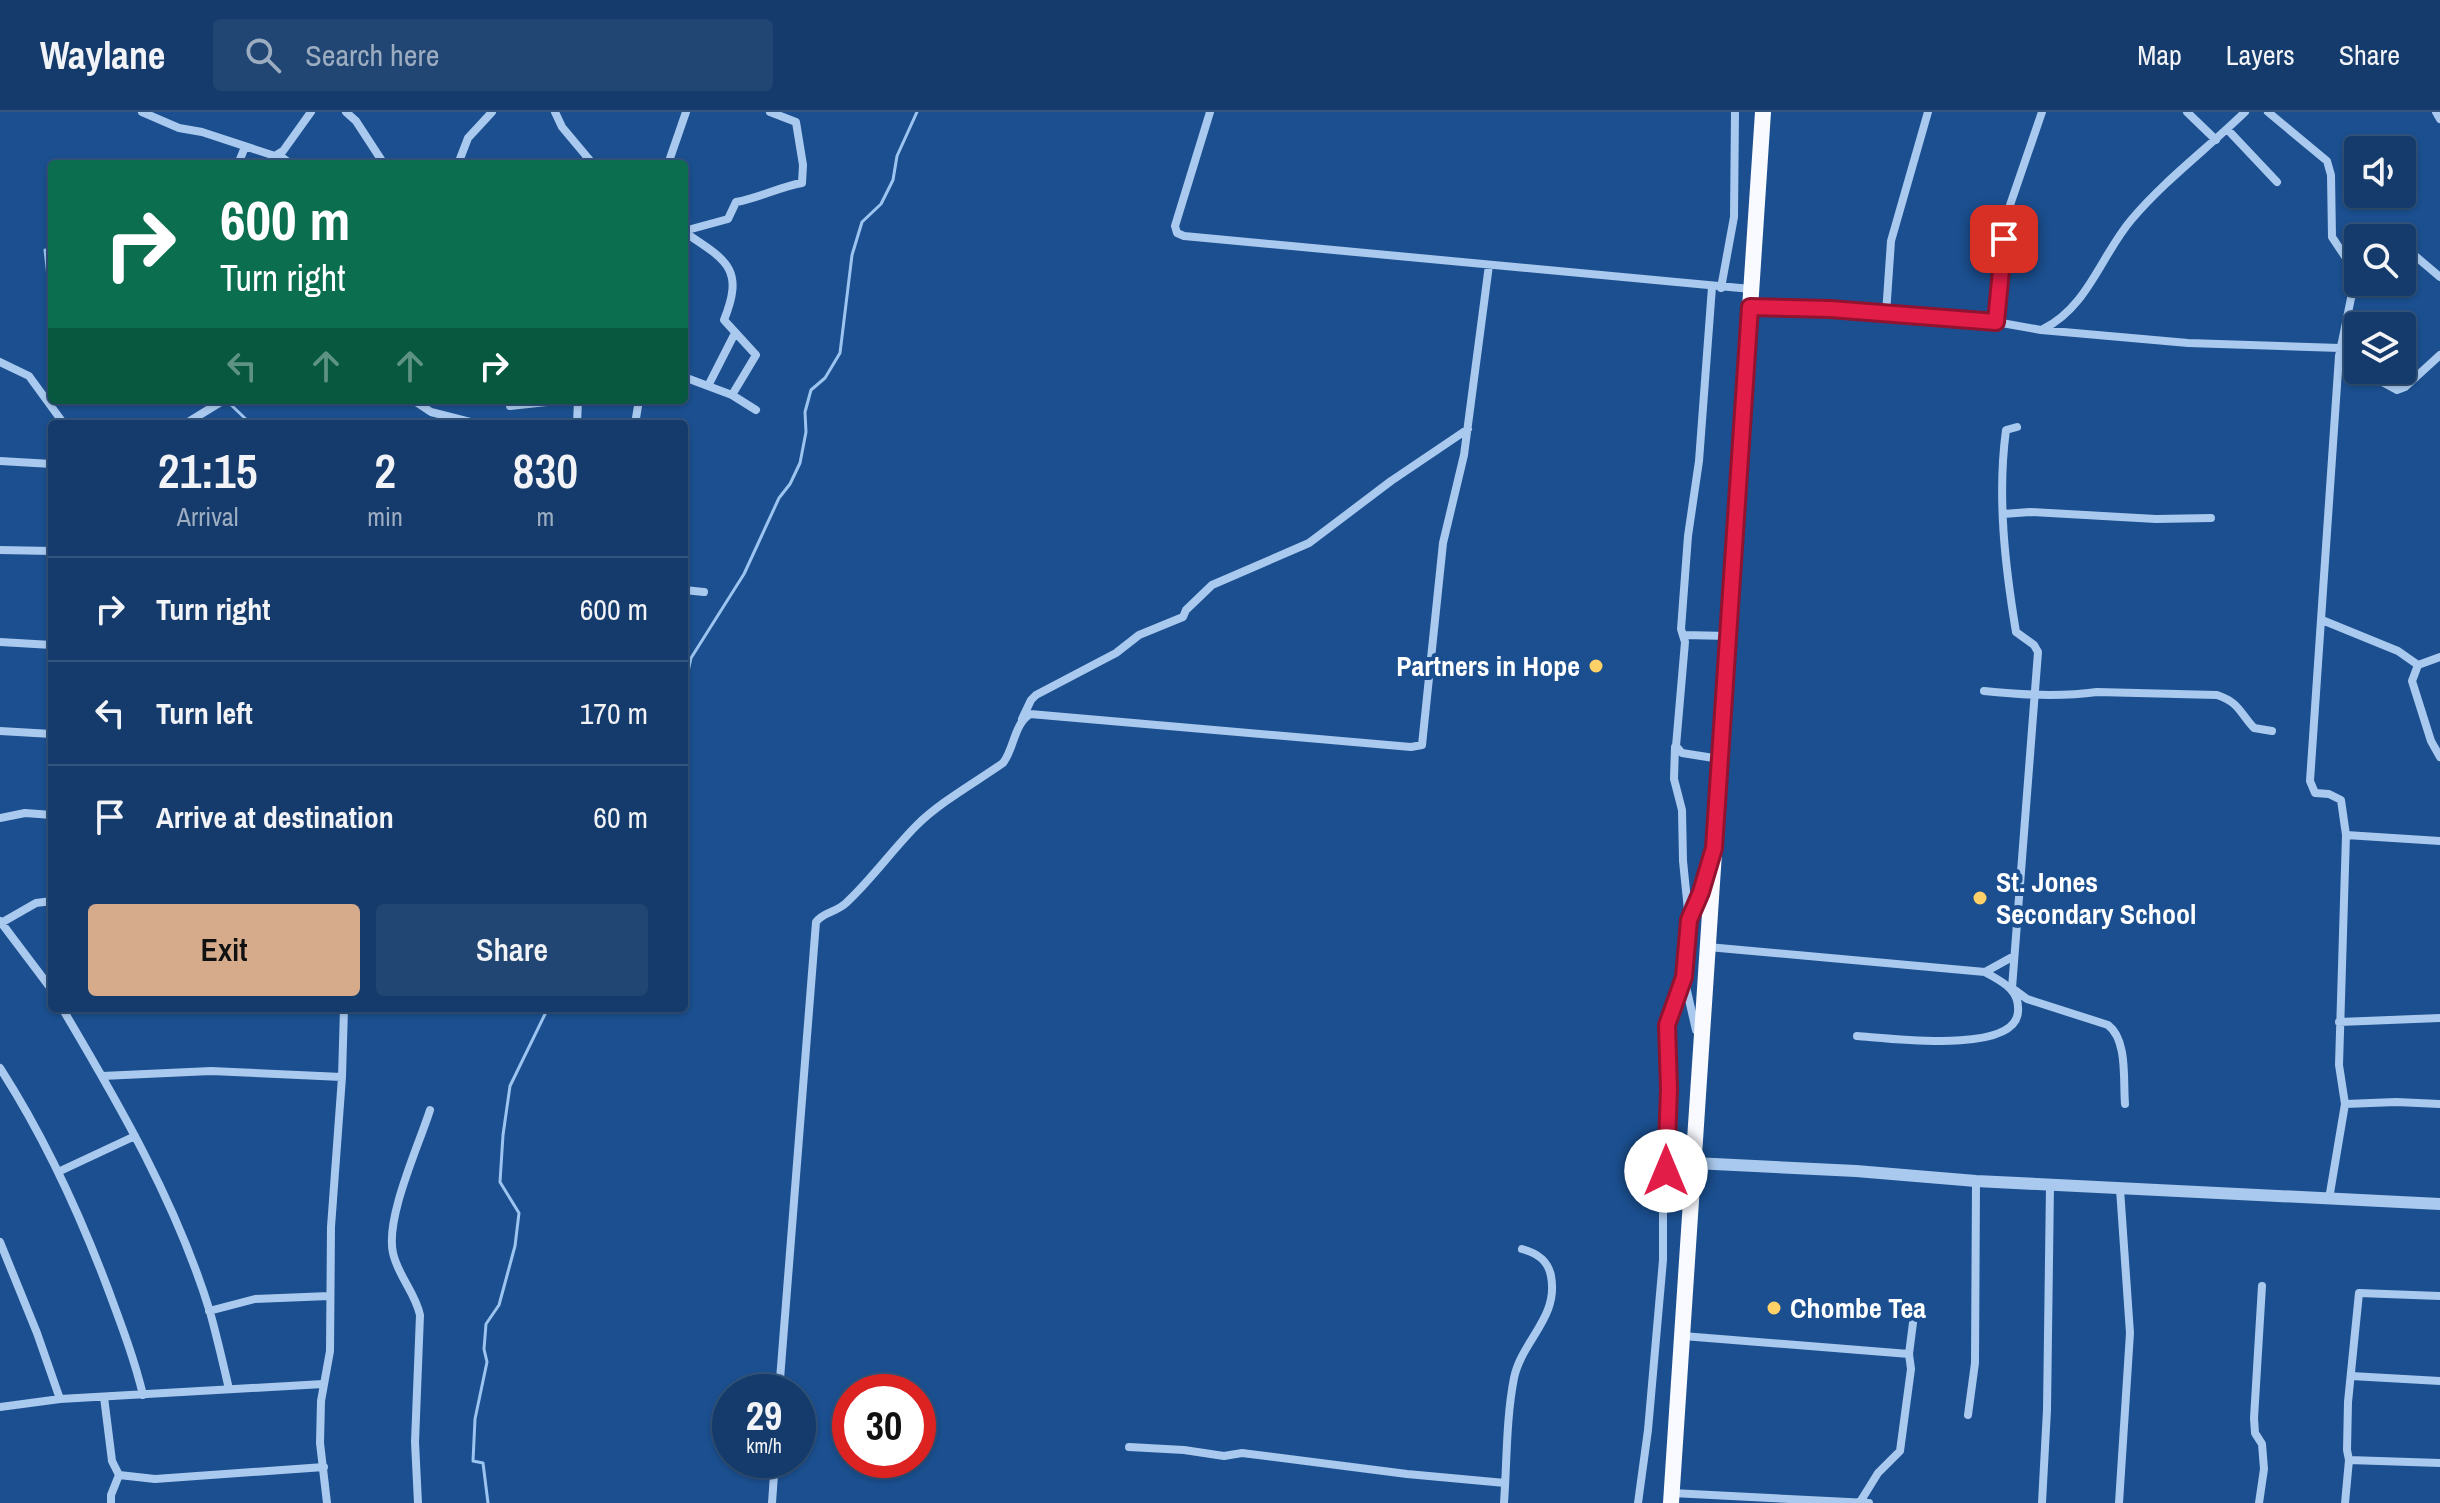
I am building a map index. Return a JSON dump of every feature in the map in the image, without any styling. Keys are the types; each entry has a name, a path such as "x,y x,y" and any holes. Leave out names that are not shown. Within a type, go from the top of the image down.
{"highway":[{"path":"1672,1498 1763,112"}],"street":[{"path":"142,112 179,128 202,132 286,160"},
{"path":"280,156 311,112"},
{"path":"346,112 356,121 381,160"},
{"path":"356,121 362,112"},
{"path":"460,160 468,138 492,112"},
{"path":"555,112 562,127 590,160"},
{"path":"669,160 686,112"},
{"path":"688,230 728,219 736,202 802,183 803,165 796,122 770,112"},
{"path":"1210,112 1175,226 1177,233 1184,236 1751,289"},
{"path":"1638,1503 1662,1275 1669,1089 1666,1036 1684,977 1689,920 1682,810 1674,779 1684,635 1681,629 1683,598 1716,287 1734,217 1735,112"},
{"path":"1886,314 1891,241 1928,112"},
{"path":"1996,322 2009,208 2042,112"},
{"path":"2187,112 2216,140"},
{"path":"2041,330 2052,325 2075,304 2130,221 2245,112"},
{"path":"2268,112 2327,161 2332,237 2354,270 2355,279 2339,352 2310,781 2315,793 2329,794 2341,800 2346,835 2339,1022 2339,1065 2345,1104 2329,1199"},
{"path":"2436,112 2440,119"},
{"path":"2227,129 2277,182"},
{"path":"240,160 245,147"},
{"path":"688,234 710,249 730,270 734,282 724,320 756,355 732,395"},
{"path":"2416,257 2440,277"},
{"path":"1022,720 1030,714 1411,747 1422,745 1443,543 1468,429 1489,265"},
{"path":"1750,307 1996,322 2041,330 2188,343 2339,352 2344,356"},
{"path":"708,386 735,333"},
{"path":"2416,376 2440,355"},
{"path":"0,362 29,376 48,402"},
{"path":"688,378 732,395 756,410"},
{"path":"2384,384 2392,389 2401,389 2407,384"},
{"path":"192,420 218,404"},
{"path":"419,404 431,412 462,420"},
{"path":"510,406 528,404"},
{"path":"1857,1036 1925,1040 1998,1035 2015,1024 2018,1015 2012,988 2038,652 2034,645 2016,632 2003,514 2000,471 2006,430 2017,427"},
{"path":"780,1374 816,922 820,916 836,911 845,904 923,820 1003,763 1036,695 1116,653 1139,635 1183,617 1186,610 1212,585 1309,543 1391,481 1468,429"},
{"path":"0,461 48,464"},
{"path":"2003,514 2030,512 2156,519 2211,518"},
{"path":"0,550 48,551"},
{"path":"688,590 704,592"},
{"path":"2322,620 2398,651 2418,665"},
{"path":"1684,635 1728,636"},
{"path":"0,642 48,645"},
{"path":"2418,665 2440,657"},
{"path":"2418,665 2412,684 2431,741 2440,757"},
{"path":"1984,691 2036,695 2097,692 2217,695 2240,708 2254,728 2272,731"},
{"path":"0,731 48,734"},
{"path":"1676,746 1682,753 1720,759"},
{"path":"0,818 25,813 48,815"},
{"path":"2346,835 2440,841"},
{"path":"1689,920 1714,848"},
{"path":"48,902 36,903 1,922 48,984"},
{"path":"1707,947 1985,972 2027,999 2108,1025 2116,1031 2120,1042 2125,1104"},
{"path":"1985,972 2014,956"},
{"path":"1684,977 1695,1018 1700,1059"},
{"path":"64,1012 135,1136 179,1231 209,1311 229,1389"},
{"path":"327,1503 320,1443 323,1384 330,1351 331,1227 344,1012"},
{"path":"2339,1022 2440,1018"},
{"path":"0,1068 23,1104 85,1228 134,1359 143,1395"},
{"path":"102,1076 211,1071 342,1077"},
{"path":"2345,1104 2440,1104"},
{"path":"418,1503 415,1442 420,1315 416,1299 397,1267 392,1248 406,1174 430,1110"},
{"path":"58,1172 135,1136"},
{"path":"1665,1179 1693,1168 1856,1171 1976,1181 2440,1204"},
{"path":"1968,1415 1975,1363 1976,1181"},
{"path":"2042,1503 2047,1410 2050,1185"},
{"path":"2119,1503 2130,1333 2120,1189"},
{"path":"0,1242 60,1399"},
{"path":"1504,1503 1517,1365 1547,1317 1553,1299 1550,1269 1538,1253 1522,1249"},
{"path":"2259,1503 2264,1469 2262,1444 2255,1433 2254,1418 2262,1286"},
{"path":"2345,1503 2351,1376 2359,1293 2440,1296"},
{"path":"209,1311 255,1299 329,1296"},
{"path":"1672,1498 1864,1502 1878,1473 1900,1451 1911,1369 1909,1354 1915,1307"},
{"path":"1682,1336 1909,1354"},
{"path":"2351,1376 2440,1381"},
{"path":"0,1407 60,1399 323,1384"},
{"path":"104,1397 112,1461 119,1475 111,1503"},
{"path":"1129,1447 1224,1456 1242,1453 1505,1483"},
{"path":"2349,1460 2440,1463"},
{"path":"119,1475 155,1479 324,1467"},
{"path":"772,1503 774,1478"}],"waterway":[{"path":"688,672 691,658 744,574 779,498 800,463 806,432 805,412 811,390 825,378 840,353 852,255 862,222 881,204 893,180 897,156 917,112"},
{"path":"45,250 48,276"},
{"path":"230,404 247,420"},
{"path":"488,1503 483,1463 473,1461 475,1419 487,1362 484,1349 486,1324 499,1305 515,1246 519,1213 500,1182 503,1135 510,1086 546,1012"}],"place":[{"name":"Partners in Hope","path":"1596,666"},
{"name":"St. Jones Secondary School","path":"1980,898"},
{"name":"Chombe Tea","path":"1774,1308"}],"route":[{"path":"1666,1171 1669,1089 1667,1025 1684,977 1689,920 1714,848 1750,307 1830,309 1996,322 2004,239"}]}
